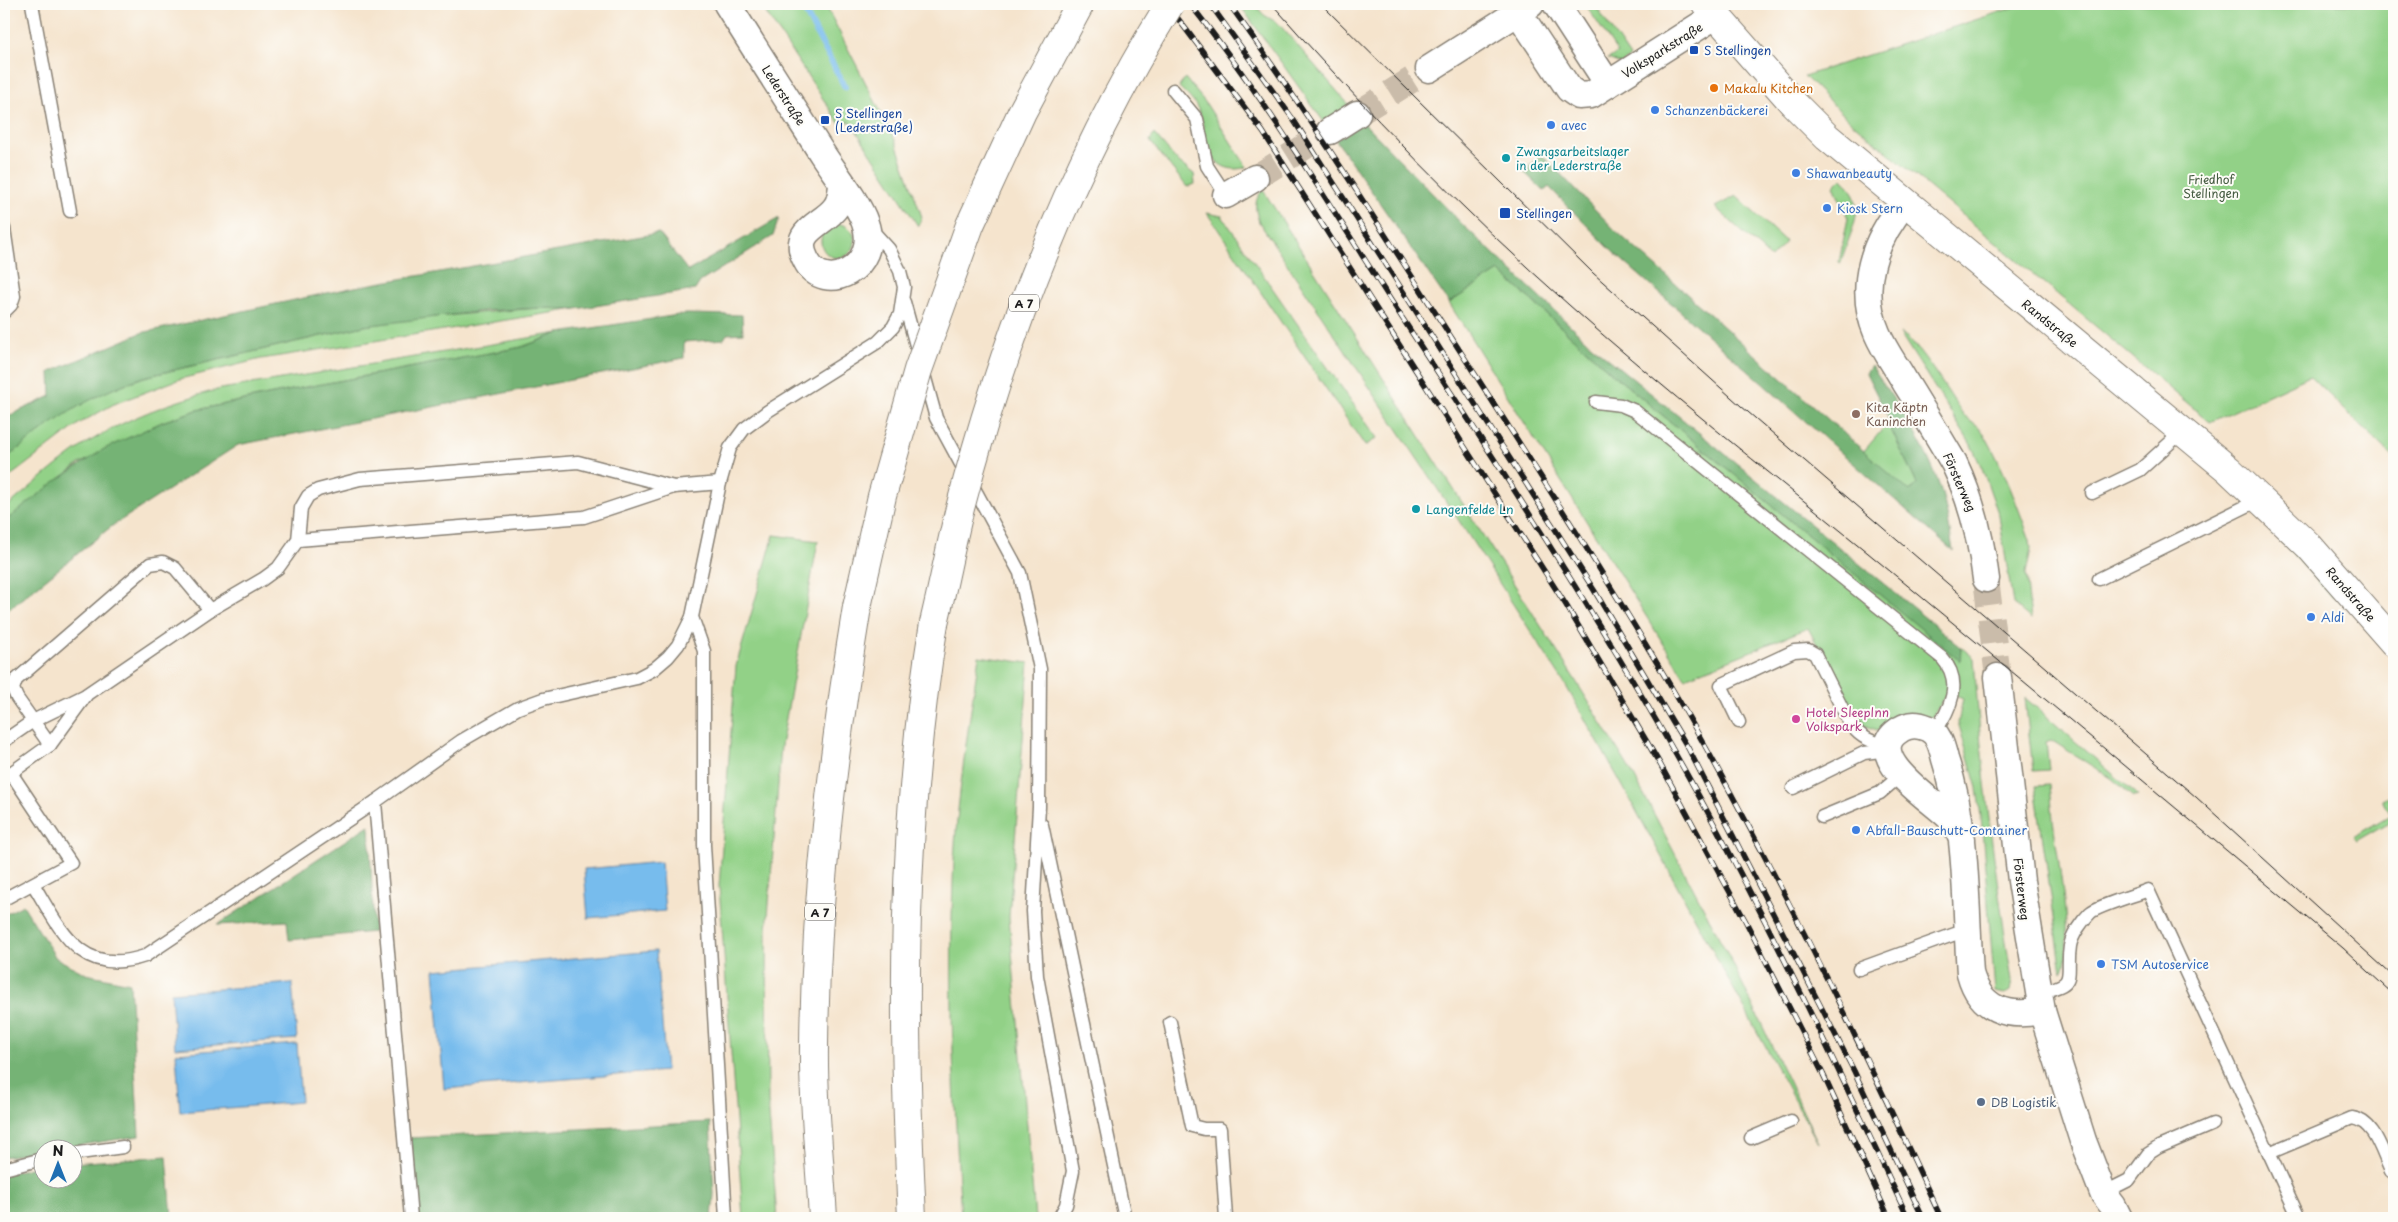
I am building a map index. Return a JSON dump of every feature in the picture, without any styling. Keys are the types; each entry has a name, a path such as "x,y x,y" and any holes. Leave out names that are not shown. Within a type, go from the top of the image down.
{"main road":[{"name":"A 7","path":"823,1218 814,1050 818,937 838,722 857,607 882,496 918,370 970,225 1022,112 1080,4"},
{"name":"A 7","path":"912,1218 907,1111 905,925 910,821 918,734 934,623 959,512 997,381 1023,306 1084,162 1129,72 1170,4"},
{"name":"Randstraße","path":"1711,10 1793,103 1827,136 1904,203 2183,431 2261,499 2309,546 2394,643"}],"street":[{"name":"Lederstraße","path":"727,4 842,185 865,222 868,245 866,252 857,266 848,273 832,276 816,272 810,267 803,253 805,236 810,228 836,207 841,197 842,185"},
{"name":"Volksparkstraße","path":"1556,4 1608,84"},
{"name":"Volksparkstraße","path":"1429,69 1524,8 1572,92 1587,96 1608,84 1711,10"},
{"path":"1330,131 1357,114"},
{"path":"1226,195 1255,178"},
{"name":"Försterweg","path":"1904,203 1888,224 1873,258 1868,290 1870,309 1882,343 1954,463 1964,484 1980,538 1986,579"},
{"name":"Försterweg","path":"1998,677 2021,881 2040,1001 2063,1082 2103,1194 2113,1206 2119,1218"},
{"path":"1962,839 1951,820 1901,775 1892,763 1889,747 1898,731 1910,725 1921,726 1934,733 1941,744 1956,790 1962,839 1970,973 1982,997 1993,1007 2007,1013 2022,1014 2040,1001"}],"lane":[{"path":"32,4 70,211"},
{"path":"1173,90 1197,119 1206,166 1226,195"},
{"path":"865,222 896,260 904,287 904,300 936,418 1020,573 1040,670 1039,807 1033,911 1037,976 1073,1171 1066,1205 1059,1218"},
{"path":"4,228 14,296 11,304 4,312"},
{"path":"33,884 64,936 74,946 88,956 101,960 132,961 145,956 375,802 461,741 518,708 543,699 637,678 654,669 678,645 692,616 720,483 730,448 744,429 768,411 878,342 894,327 904,300"},
{"path":"1596,402 1622,405 1635,411 1840,573 1942,658 1950,666 1954,695 1934,733"},
{"path":"2092,492 2140,470 2183,431"},
{"path":"4,741 33,721 88,694 210,610 278,568 298,540 301,508 308,496 318,490 360,479 578,462 674,487"},
{"path":"298,540 584,517 674,487 720,483"},
{"path":"2099,579 2261,499"},
{"path":"50,745 17,698 13,689 16,680 150,564 163,562 175,568 210,610"},
{"path":"692,616 704,651 704,845 726,1218"},
{"path":"1739,722 1721,685 1794,651 1808,650 1815,654 1850,724 1856,732 1876,743 1889,747"},
{"path":"4,900 71,863 7,776 50,745 88,694"},
{"path":"1793,788 1864,754 1889,747"},
{"path":"1822,817 1880,793 1901,775"},
{"path":"375,802 411,1218"},
{"path":"1039,807 1125,1218"},
{"path":"2040,1001 2066,980 2070,974 2072,937 2091,912 2148,890 2299,1218"},
{"path":"1859,969 1955,934 1968,932"},
{"path":"1170,1022 1192,1126 1204,1129 1220,1129 1226,1218"},
{"path":"2269,1153 2352,1118 2360,1119 2370,1126 2393,1173"},
{"path":"1751,1138 1791,1120"},
{"path":"2103,1194 2129,1180 2148,1154 2159,1147 2213,1124"},
{"path":"82,1153 123,1147"},
{"path":"4,1169 32,1162"}],"green space":[{"path":"760,4 825,4 895,140 922,217 918,226 850,121 841,126"},
{"path":"1239,4 1254,4 1264,15 1278,23 1350,106 1324,122"},
{"path":"1585,4 1594,4 1630,57 1621,64 1608,59 1618,53"},
{"name":"Friedhof Stellingen","path":"2024,4 2394,4 2394,458 2310,376 2210,422 1849,120 1804,76"},
{"path":"1185,78 1205,102 1247,167 1234,169 1222,166 1210,153 1199,111 1193,101 1179,87"},
{"path":"1363,122 1464,226 1588,342 1961,647 1960,661 1615,376 1499,271 1449,303 1336,140"},
{"path":"1154,134 1179,163 1194,174 1195,184 1187,187 1150,141"},
{"path":"1541,154 1617,232 1910,492 1917,484 1888,423 1888,417 1866,373 1871,366 1928,457 1945,505 1953,551 1614,253 1549,187 1544,191 1524,172"},
{"path":"1842,178 1851,189 1857,209 1841,263 1839,262 1848,218 1834,186"},
{"path":"1263,190 1574,678 1634,776 1733,964 1818,1143 1566,686 1465,530 1259,222 1256,202"},
{"path":"1736,196 1786,242 1771,258 1715,207"},
{"path":"1207,213 1222,216 1377,438 1365,446"},
{"path":"779,218 773,236 700,282 695,290 576,309 539,308 484,311 364,326 144,377 86,402 54,422 4,460 4,418 51,396 50,372 141,333 355,287 659,233 688,271"},
{"path":"838,224 850,229 855,241 850,253 838,258 826,253 821,241 826,229"},
{"path":"1499,271 1615,376 1960,660 1961,647 1974,658 1989,820 2012,980 2010,991 2005,994 1995,992 1981,817 1977,788 1958,722 1963,699 1948,693 1932,717 1892,719 1882,732 1866,726 1862,727 1808,628 1685,678 1449,303"},
{"path":"539,308 576,309 261,359 180,379 114,404 80,423 4,481 4,460 54,420 89,399 144,377 364,326 420,318"},
{"path":"685,314 742,315 743,333 727,334 724,339 684,342 684,358 238,445 112,526 4,613 4,522 56,481 104,449 162,422 197,410 306,387 522,347 559,333"},
{"path":"559,333 522,347 306,387 197,410 162,422 79,464 4,522 4,509 84,445 100,435 150,411 185,399 221,389"},
{"path":"1900,333 1924,357 1963,414 1983,432 1998,461 2030,540 2031,549 2026,573 2031,619 2013,604 1999,516 1982,468 1970,443"},
{"path":"1888,423 1917,484 1910,492 1863,452"},
{"path":"774,535 818,541 781,746 767,930 768,1101 777,1218 743,1218 719,886 736,666"},
{"path":"2283,536 2337,594 2333,598 2279,539"},
{"path":"979,656 1029,663 1009,917 1035,1218 961,1218 953,1039 952,904 958,808"},
{"path":"2025,698 2138,796 2134,797 2111,778 2051,740 2046,742 2049,770 2033,771"},
{"path":"2050,785 2066,928 2066,962 2062,972 2035,786"},
{"path":"2389,797 2394,806 2394,819 2356,841 2353,837 2390,815 2382,800"},
{"path":"369,825 374,932 289,940 287,921 217,925"},
{"path":"23,905 56,958 86,974 130,983 139,1136 82,1145 82,1140 32,1140 32,1153 4,1157 4,915"},
{"path":"710,1122 714,1194 712,1218 417,1218 410,1138"},
{"path":"167,1156 172,1218 4,1218 4,1175 32,1168 32,1190 82,1190 82,1162"}],"water":[{"path":"661,862 665,911 588,918 584,869"},
{"path":"656,951 666,1071 444,1089 434,970"},
{"path":"292,983 297,1039 175,1048 171,993"},
{"path":"297,1044 301,1102 180,1112 176,1053"}],"waterway":[{"path":"801,4 845,87"}],"tunnel":[{"path":"1357,114 1429,69"},
{"path":"1255,178 1330,131"},
{"path":"1986,579 1998,677"}],"tram line":[{"path":"1272,4 1343,83 1453,197 1530,270 1605,337 2343,948 2394,995"},
{"path":"1321,4 1593,273 1741,406 2196,797 2394,977"}],"railway":[{"path":"1167,4 1263,132 1566,605 1660,764 1745,920 1823,1074 1889,1218"},
{"path":"1190,4 1249,83 1305,166 1547,542 1645,701 1768,926 1908,1218"},
{"path":"1210,4 1293,119 1594,590 1688,748 1854,1071 1923,1218"},
{"path":"1229,4 1371,213 1579,537 1671,686 1733,796 1795,915 1884,1096 1941,1218"}],"place":[{"name":"S Stellingen","path":"1694,50"},
{"name":"Makalu Kitchen","path":"1714,88"},
{"name":"Schanzenbäckerei","path":"1655,110"},
{"name":"S Stellingen (Lederstraße)","path":"825,120"},
{"name":"avec","path":"1551,125"},
{"name":"Zwangsarbeitslager in der Lederstraße","path":"1506,158"},
{"name":"Shawanbeauty","path":"1796,173"},
{"name":"Kiosk Stern","path":"1827,208"},
{"name":"Stellingen","path":"1505,213"},
{"name":"Kita Käptn Kaninchen","path":"1856,414"},
{"name":"Langenfelde Ln","path":"1416,509"},
{"name":"Aldi","path":"2311,617"},
{"name":"Hotel SleepInn Volkspark","path":"1796,719"},
{"name":"Abfall-Bauschutt-Container","path":"1856,830"},
{"name":"TSM Autoservice","path":"2101,964"},
{"name":"DB Logistik","path":"1981,1102"}]}
